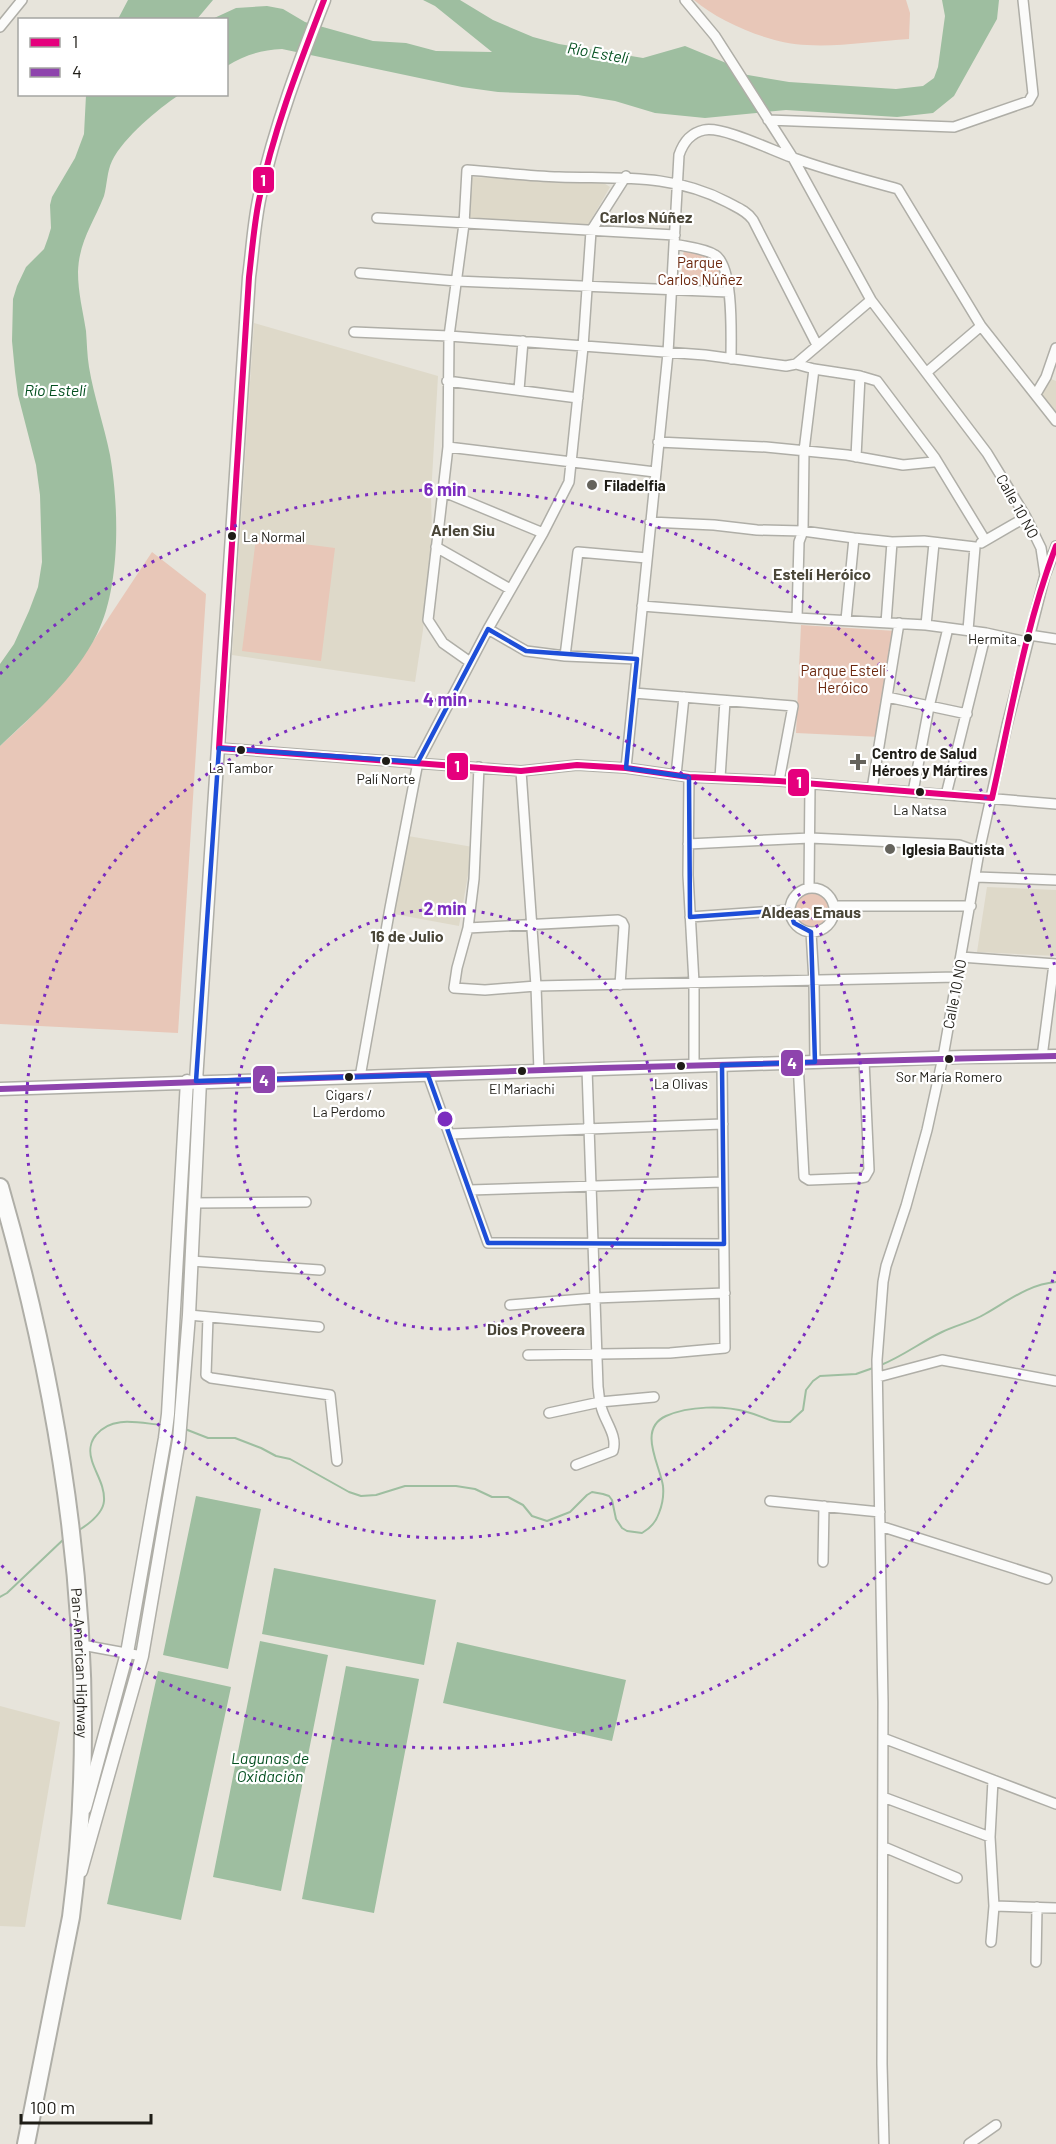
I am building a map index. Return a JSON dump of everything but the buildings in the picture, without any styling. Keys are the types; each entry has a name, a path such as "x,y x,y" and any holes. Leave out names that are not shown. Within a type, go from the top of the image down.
{"highway":[{"name":"Pan-American Highway","path":"0,1187 36,1324 70,1509 82,1645 83,1765 75,1893 26,2144"}],"street":[{"path":"0,27 22,0"},
{"path":"80,1828 127,1653 168,1414 219,748 249,277 257,209 267,165 301,60 324,0"},
{"name":"Calle 10 NO","path":"685,0 715,36 793,158 871,300 987,453 1026,517 1041,548 1045,575 1028,638 979,852 962,957 927,1130 886,1266 879,1318 877,1360 884,1847 882,2064 884,2144"},
{"path":"768,120 954,127 1029,101 1033,94 1023,0"},
{"path":"626,768 668,352 679,155 682,145 691,136 703,130 717,130 793,158 898,189 981,326 1056,421"},
{"path":"470,662 443,642 428,620 448,447 449,336 464,224 467,170 560,177 626,176 678,183 717,197 749,214 818,345"},
{"path":"360,1077 418,762 569,482 583,346 591,231 626,176"},
{"path":"377,218 591,231 675,239 716,255 726,267 731,359"},
{"path":"360,273 456,281 729,292"},
{"path":"796,364 871,300"},
{"path":"927,372 981,326"},
{"path":"354,332 449,336 705,355 786,366 796,364 877,381 935,458 985,540"},
{"path":"519,390 523,341"},
{"path":"1036,394 1046,377 1056,348"},
{"path":"797,618 804,451 814,369"},
{"path":"856,457 860,376"},
{"path":"447,381 578,398"},
{"path":"658,442 804,451 903,465 933,462 935,458"},
{"path":"448,447 655,472"},
{"path":"444,492 543,532"},
{"path":"650,522 802,531 892,542 975,547 1026,517"},
{"path":"846,620 854,538"},
{"path":"886,623 892,542"},
{"path":"926,625 934,543"},
{"path":"1056,546 1045,575 1056,579"},
{"path":"968,630 975,547"},
{"path":"436,548 510,589"},
{"path":"565,656 578,552 647,558"},
{"path":"642,606 926,625 1028,638 1056,639"},
{"path":"872,789 899,623"},
{"path":"913,792 929,707 948,628"},
{"path":"488,629 526,651 565,656 637,659"},
{"path":"946,795 986,633"},
{"path":"633,693 793,706 779,781"},
{"path":"676,775 684,697"},
{"path":"887,698 967,714"},
{"path":"720,778 725,701"},
{"path":"219,748 521,771 577,765 626,768 689,777 779,781 1056,804"},
{"path":"479,767 474,879 468,928 454,988 485,990 536,986 957,977"},
{"path":"521,771 536,986 539,1071"},
{"path":"689,777 688,844 694,983 694,1066"},
{"path":"809,888 810,784"},
{"path":"688,844 810,838 958,845 979,852"},
{"path":"976,877 1056,880"},
{"path":"809,888 826,891 835,906 834,916 829,925 821,931 811,932 798,927 790,910 793,898 803,889 809,888"},
{"path":"835,906 971,906"},
{"path":"690,917 790,910"},
{"path":"468,928 618,920 624,926 620,985"},
{"path":"811,932 815,1062"},
{"path":"962,957 1055,964 1042,1057"},
{"path":"0,1089 798,1062 1056,1056"},
{"path":"798,1062 804,1177 808,1180 865,1177 868,1170 864,1060"},
{"path":"528,1355 670,1353 725,1348 722,1065"},
{"path":"576,1465 613,1451 614,1448 614,1439 600,1402 587,1070"},
{"path":"428,1075 488,1243 724,1244"},
{"path":"75,1893 142,1656 182,1415 194,1203 194,1081"},
{"path":"450,1134 723,1124"},
{"path":"470,1190 723,1182"},
{"path":"194,1203 306,1202"},
{"path":"191,1260 320,1270"},
{"path":"510,1305 595,1298 725,1293"},
{"path":"174,1313 318,1327"},
{"path":"208,1317 206,1375 211,1378 330,1395 337,1461"},
{"path":"878,1374 942,1360 1056,1381"},
{"path":"549,1413 600,1402 654,1397"},
{"path":"770,1501 880,1512"},
{"path":"823,1562 824,1506"},
{"path":"880,1526 1047,1579"},
{"path":"82,1645 142,1656"},
{"path":"883,1738 1056,1804"},
{"path":"991,1942 994,1906 990,1837 993,1780"},
{"path":"883,1797 990,1837"},
{"path":"884,1847 957,1878"},
{"path":"994,1906 1056,1908"},
{"path":"1036,1962 1037,1907"},
{"path":"969,2144 996,2125"}],"highlighted area":[{"path":"488,629 526,651 637,659 626,768 689,777 690,917 790,910 794,923 811,932 815,1062 722,1065 724,1244 488,1243 428,1075 196,1081 219,748 418,762"}],"shaded area":[{"path":"470,177 602,182 610,187 587,227 468,220"},
{"path":"254,323 438,376 431,495 432,533 423,630 415,682 232,655"},
{"path":"1046,377 1056,381 1056,417 1036,394"},
{"path":"408,836 473,847 459,926 394,914"},
{"path":"987,887 1056,890 1056,956 977,952"},
{"path":"0,1706 60,1722 25,1927 0,1926"}],"green space":[{"path":"694,0 906,0 910,13 909,39 832,45 793,44 747,31 718,17"},
{"name":"Parque Carlos Núñez","path":"684,248 710,256 719,263 724,288 680,288"},
{"path":"256,538 335,548 321,661 242,651"},
{"path":"152,552 206,594 178,1033 0,1024 0,746 26,722 74,670"},
{"name":"Parque Estelí Heróico","path":"801,625 896,631 880,737 796,733"},
{"path":"812,891 825,896 830,909 825,922 812,927 799,922 794,909 799,896"}],"water":[{"path":"128,0 213,0 198,18 119,18"},
{"name":"Río Estelí","path":"423,0 460,0 493,20 533,37 559,44 643,58 685,46 731,65 742,74 789,82 896,89 923,86 934,78 938,67 945,16 942,0 999,0 997,19 954,96 933,113 897,117 786,110 705,118 655,113 615,101 578,95 498,92 462,87 282,49 253,54 228,65 228,18 214,18 236,8 267,6 283,9 305,22 373,41 406,43 436,51 492,52 435,6"},
{"name":"Río Estelí","path":"86,96 178,96 142,124 117,152 110,165 104,196 84,242 79,261 79,287 89,367 110,455 115,498 114,570 105,615 88,650 66,680 0,746 0,664 14,644 29,611 38,587 42,562 40,495 36,465 18,395 15,372 12,341 13,299 26,267 44,249 51,228 52,197 75,158 84,134"},
{"path":"196,1496 261,1509 228,1669 163,1655"},
{"path":"274,1568 436,1600 424,1665 262,1634"},
{"name":"Lagunas de Oxidación","path":"260,1641 328,1655 281,1891 213,1877"},
{"path":"457,1642 626,1680 612,1741 443,1703"},
{"path":"346,1666 419,1679 374,1913 302,1899"},
{"path":"158,1671 231,1687 181,1920 107,1904"}],"waterway":[{"path":"881,1365 942,1332 980,1317 1028,1290 1056,1282"},
{"path":"185,1429 208,1438 235,1438 276,1456 290,1459 349,1492 361,1496 376,1495 405,1486 456,1486 475,1489 492,1497 508,1497 523,1505 532,1516 547,1521 570,1512 592,1492 603,1494 612,1500 616,1519 622,1528 642,1533 655,1522 663,1500 663,1486 652,1448 653,1429 657,1422 666,1416 695,1408 738,1410 776,1422 790,1422 803,1410 806,1390 820,1376 856,1374 873,1368"},
{"path":"76,1532 89,1523 103,1506 102,1485 91,1454 91,1444 96,1435 102,1429 118,1423 162,1425"},
{"path":"0,1597 66,1537"}],"transit line":[{"name":"1","path":"219,748 249,277 256,219 265,174 279,124 324,0"},
{"name":"1","path":"992,798 1027,639 1056,546"},
{"name":"1","path":"219,748 521,771 577,765 626,768 689,777 779,781 992,798"},
{"name":"4","path":"0,1089 601,1068 1056,1056"}],"place":[{"name":"Filadelfia","path":"592,485"},
{"name":"La Normal","path":"232,536"},
{"name":"Hermita","path":"1028,638"},
{"name":"La Tambor","path":"241,750"},
{"name":"Palí Norte","path":"386,761"},
{"name":"Centro de Salud Héroes y Mártires","path":"858,762"},
{"name":"La Natsa","path":"920,792"},
{"name":"Iglesia Bautista","path":"890,849"},
{"name":"Sor María Romero","path":"949,1059"},
{"name":"La Olivas","path":"681,1066"},
{"name":"El Mariachi","path":"522,1071"},
{"name":"Cigars / La Perdomo","path":"349,1077"}],"district":[{"name":"Carlos Núñez","path":"646,216"},
{"name":"Arlen Siu","path":"463,529"},
{"name":"Estelí Heróico","path":"822,573"},
{"name":"Aldeas Emaus","path":"811,911"},
{"name":"16 de Julio","path":"407,935"},
{"name":"Dios Proveera","path":"536,1328"}]}
